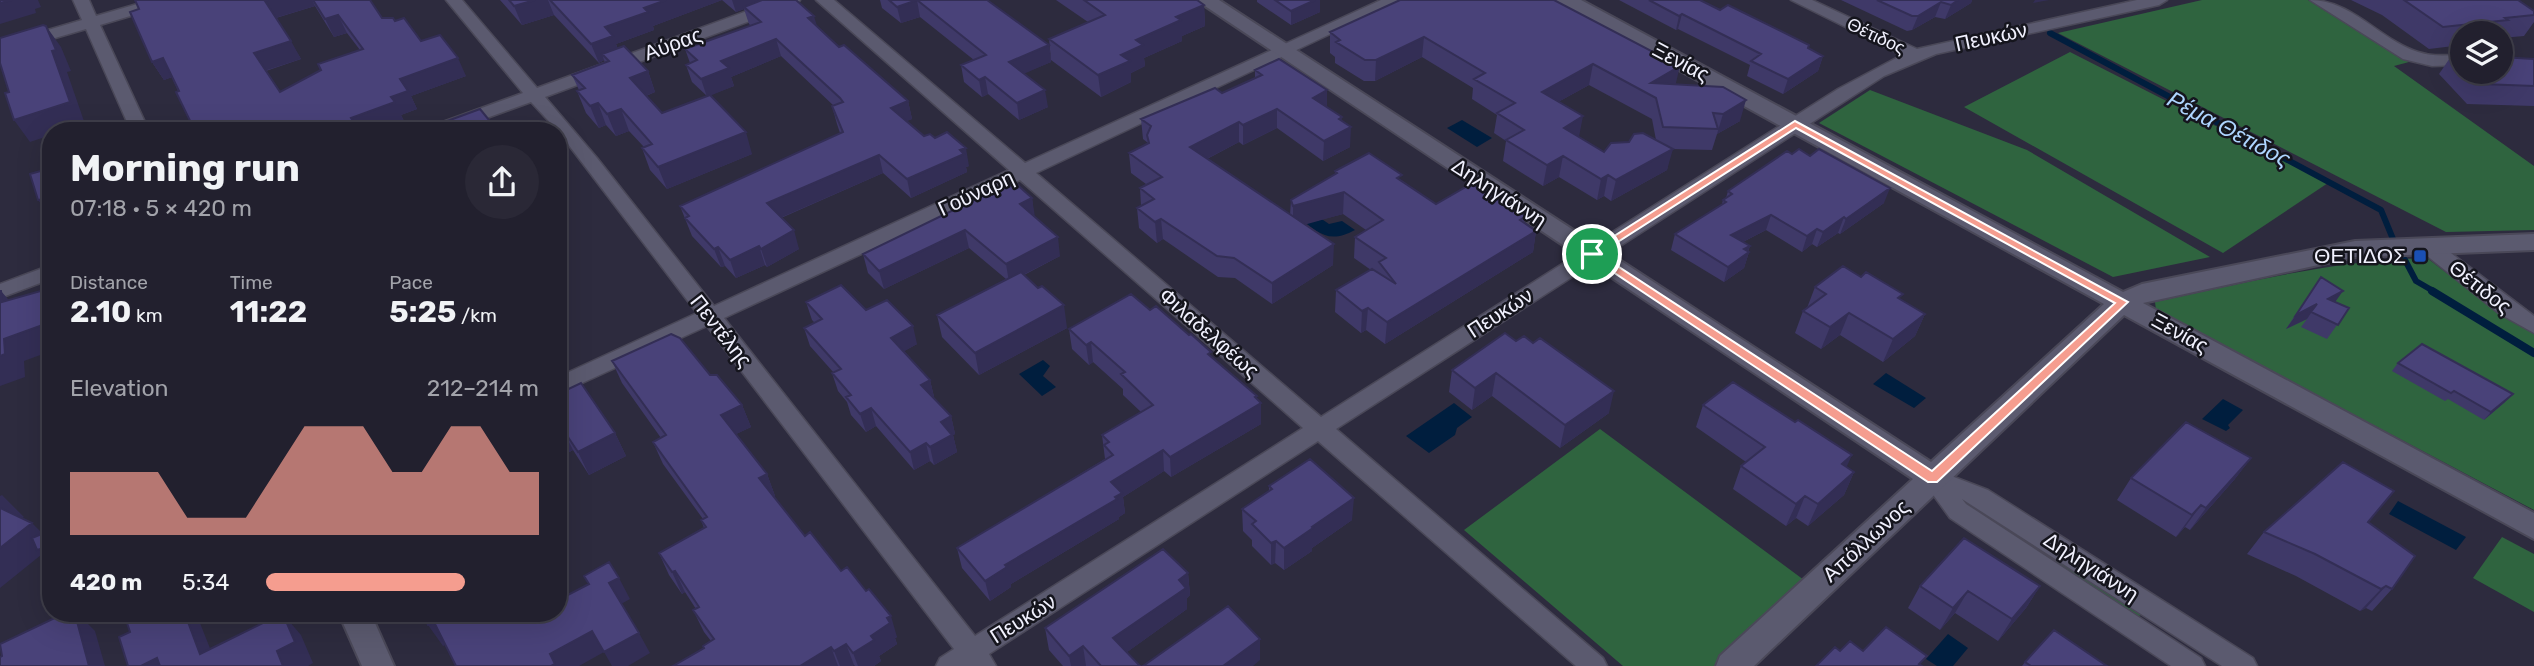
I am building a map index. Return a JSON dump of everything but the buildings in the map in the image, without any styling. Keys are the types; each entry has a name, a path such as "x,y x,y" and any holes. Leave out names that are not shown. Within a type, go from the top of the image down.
{"street":[{"path":"81,0 136,122"},
{"path":"0,49 168,0"},
{"name":"Πεντέλης","path":"454,0 556,122"},
{"name":"Αύρας","path":"460,122 792,0"},
{"name":"Φιλαδελφέως","path":"824,0 1594,666"},
{"name":"Δηληγιάννη","path":"1206,0 1933,478 1980,496 2229,662"},
{"name":"Γούναρη","path":"567,382 1394,0"},
{"name":"Ξενίας","path":"1566,0 2534,527"},
{"name":"Θέτιδος","path":"1799,0 1915,55"},
{"name":"Πευκών","path":"949,666 977,659 1592,254 1795,124 1915,55 2159,0"},
{"path":"2318,0 2409,55 2432,61 2450,61"},
{"name":"Πεντέλης","path":"567,134 977,659"},
{"path":"2122,302 2142,293 2355,249 2534,242"},
{"name":"Θέτιδος","path":"2428,246 2534,327"},
{"path":"0,291 42,275"},
{"name":"Απόλλωνος","path":"1732,666 2122,302"},
{"name":"Δηληγιάννη","path":"1933,478 1958,511 2192,666"},
{"path":"359,622 378,666"}],"green space":[{"path":"2202,0 2308,0 2409,62 2394,66 2534,166 2534,230 2446,232 2058,33"},
{"path":"2070,52 2328,183 2223,253 1964,107"},
{"path":"1870,90 2027,150 2210,257 2113,277 1819,123"},
{"path":"2427,258 2491,307 2534,332 2534,510 2156,310 2155,302 2290,274 2358,263"},
{"path":"1600,429 1812,586 1729,666 1623,666 1464,530"},
{"path":"1973,506 1984,506 2143,609 2141,615 2135,618 1976,514"},
{"path":"2502,537 2534,554 2534,612 2473,578"}],"water":[{"path":"1462,120 1492,138 1477,147 1447,128"},
{"path":"1307,209 1329,224 1342,221 1355,230 1337,236 1323,234 1296,215"},
{"path":"1043,360 1050,366 1043,376 1056,387 1042,396 1019,374"},
{"path":"1886,373 1926,398 1914,408 1873,384"},
{"path":"2223,399 2243,410 2228,425 2230,428 2226,431 2202,419"},
{"path":"1454,403 1472,417 1457,428 1455,435 1429,453 1406,436"},
{"path":"2398,501 2466,537 2456,550 2389,514"},
{"path":"1948,634 1968,648 1953,666 1937,666 1926,659"}],"waterway":[{"name":"Ρέμα Θέτιδος","path":"2050,33 2381,210 2393,239"},
{"name":"Ρέμα Θέτιδος","path":"2405,260 2416,281 2435,292"},
{"name":"Ρέμα Θέτιδος","path":"2432,291 2534,353"}],"place":[{"name":"ΘΕΤΙΔΟΣ","path":"2420,256"}],"route":[{"path":"1795,124 2122,302 1933,478 1592,254 1795,124"}]}
